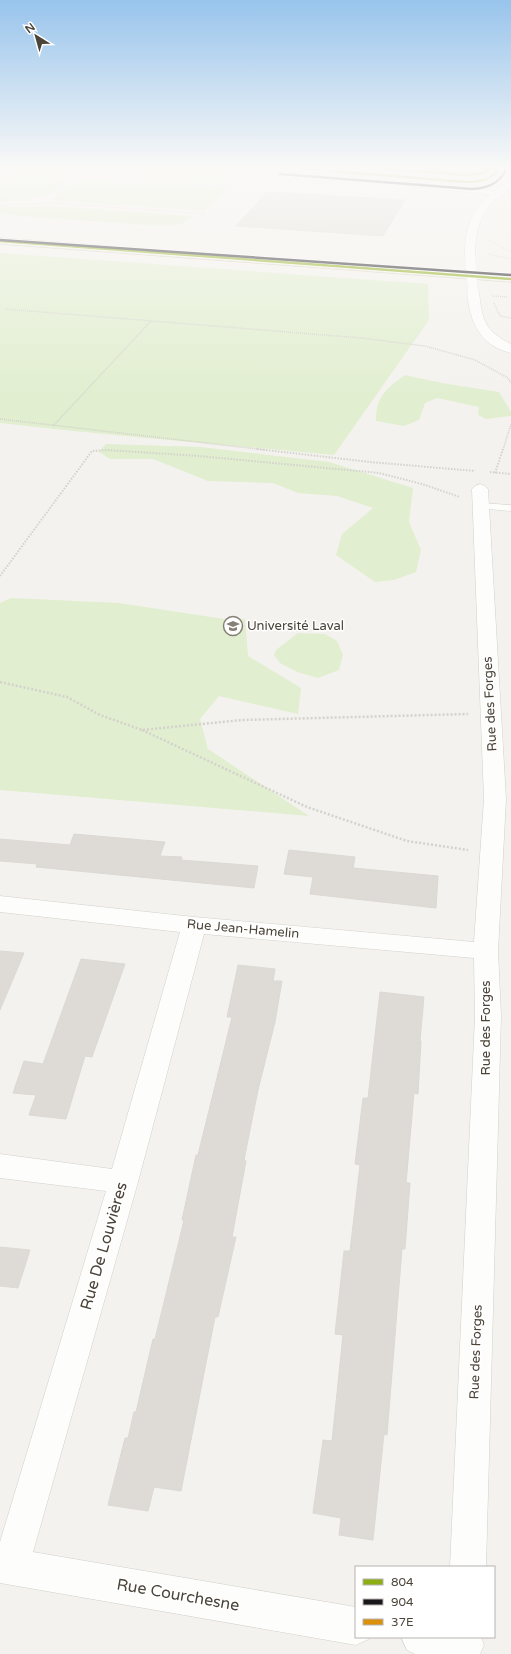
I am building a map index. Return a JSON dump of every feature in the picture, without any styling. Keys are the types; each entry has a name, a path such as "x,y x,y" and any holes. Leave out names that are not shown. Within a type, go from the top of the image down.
{"highway":[{"path":"43,244 511,279"},
{"path":"164,244 511,268"},
{"path":"278,248 425,262"},
{"path":"0,249 178,262 511,279"}],"street":[{"path":"470,244 474,312 477,323 488,335 511,349"},
{"name":"Rue des Forges","path":"468,1566 488,1016 486,951 495,799 481,488"},
{"name":"Rue Jean-Hamelin","path":"0,904 194,925 486,951"},
{"name":"Rue De Louvières","path":"6,1566 123,1182 194,925"},
{"path":"0,1166 123,1182"},
{"name":"Rue Courchesne","path":"6,1566 355,1626"},
{"path":"426,1638 465,1645"}],"lane":[{"path":"481,488 511,508"}],"path":[{"path":"497,244 511,252"},
{"path":"483,253 511,259"},
{"path":"493,296 511,296"},
{"path":"494,302 500,316 511,318"},
{"path":"4,309 361,338 425,346 475,360 508,378 511,384"},
{"path":"53,426 151,320"},
{"path":"0,419 370,462 481,488"},
{"path":"481,488 495,473 511,424"},
{"path":"0,576 92,450 192,456 378,473 422,484 481,488"},
{"path":"495,473 511,474"},
{"path":"0,682 67,697 100,715 142,730 307,807 406,841 492,854"},
{"path":"142,730 242,720 437,714 491,714"}],"green space":[{"path":"0,253 428,284 429,320 334,455 0,423"},
{"path":"405,375 442,383 499,392 511,412 511,416 486,419 478,415 479,407 437,398 425,403 419,420 404,426 376,421 376,412 383,394"},
{"path":"106,444 201,447 329,462 413,488 409,522 421,550 416,572 394,580 375,582 336,555 342,534 373,508 337,496 298,493 273,483 208,481 153,459 110,459 99,452"},
{"path":"11,598 119,603 224,619 245,619 248,656 301,688 298,714 219,696 200,719 208,749 309,816 0,790 0,603"},
{"path":"298,633 325,634 337,641 343,655 339,670 318,678 297,672 280,663 274,655 276,650"}],"building":[{"path":"74,834 165,842 160,856 182,857 181,860 258,866 254,888 36,867 37,864 0,861 0,839 70,845"},
{"path":"289,850 355,857 353,868 438,876 436,908 310,894 313,877 284,874"},
{"path":"0,951 24,953 0,1010"},
{"path":"81,959 125,964 92,1057 85,1056 66,1119 29,1115 36,1095 13,1093 24,1061 43,1064"},
{"path":"238,965 275,969 273,981 282,981 275,1022 258,1090 244,1160 246,1161 232,1237 236,1237 218,1317 215,1317 181,1491 154,1487 148,1511 108,1505 125,1438 128,1438 134,1412 136,1412 153,1339 155,1339 184,1220 182,1220 196,1155 198,1155 232,1017 227,1017"},
{"path":"380,992 424,997 420,1041 418,1094 414,1093 406,1183 410,1183 405,1249 402,1249 387,1435 384,1434 373,1540 339,1535 341,1518 313,1513 323,1440 332,1441 343,1335 335,1334 344,1251 350,1251 360,1165 355,1164 363,1098 368,1098"},
{"path":"0,1247 30,1250 18,1288 0,1286"}],"transit line":[{"name":"804","path":"43,244 511,279"},
{"name":"904","path":"61,244 511,275"}],"place":[{"name":"Université Laval","path":"233,626"}]}
